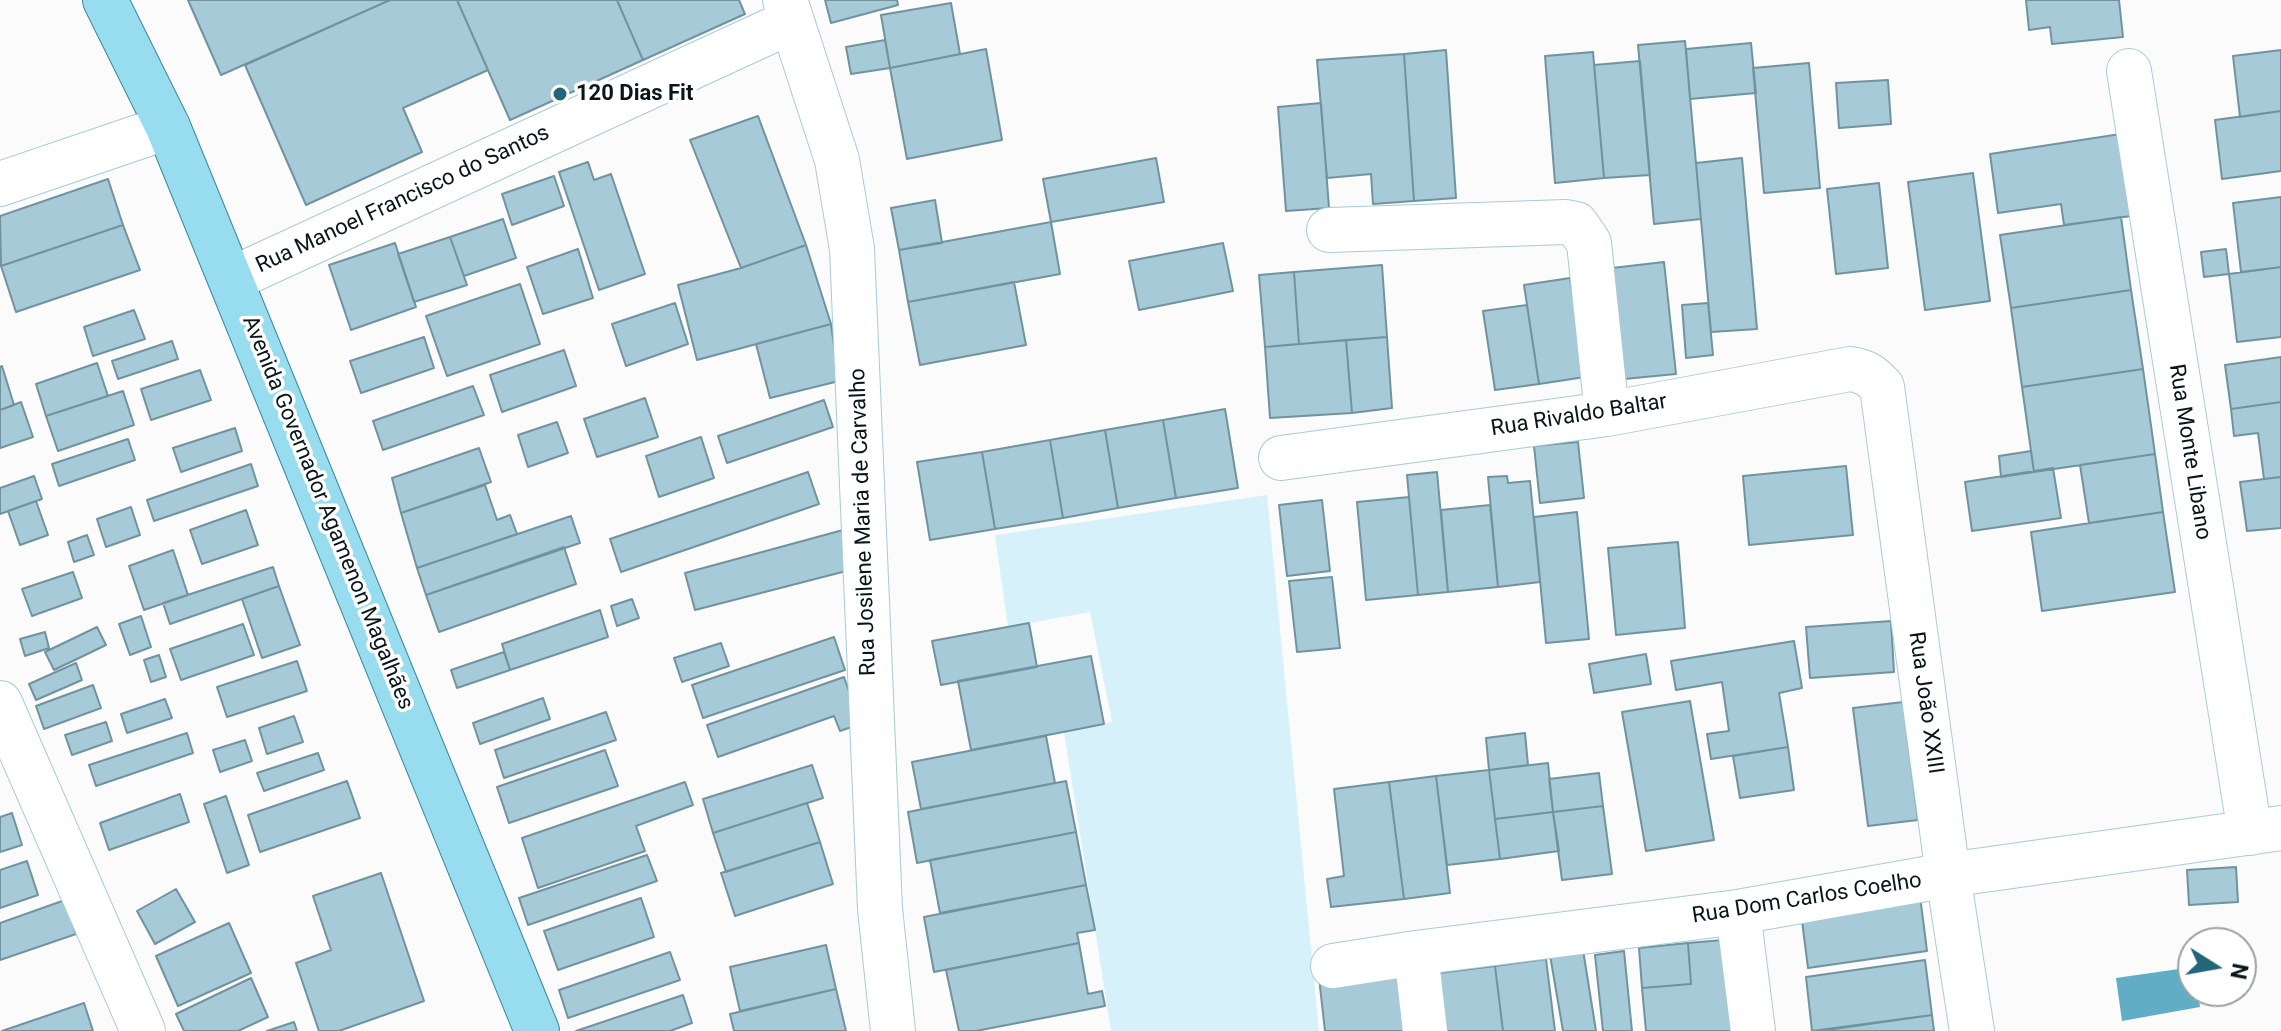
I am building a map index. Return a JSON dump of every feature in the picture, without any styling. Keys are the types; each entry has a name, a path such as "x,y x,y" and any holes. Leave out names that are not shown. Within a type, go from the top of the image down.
{"main road":[{"name":"Avenida Governador Agamenon Magalhães","path":"105,0 168,127 232,279 530,1029"}],"street":[{"name":"Rua Manoel Francisco do Santos","path":"232,279 789,10"},
{"name":"Rua Josilene Maria de Carvalho","path":"789,10 837,160 852,249 880,909 893,1031"},
{"name":"Rua Monte Libano","path":"2129,71 2266,830"},
{"path":"0,184 168,127"},
{"path":"1329,230 1576,224 1589,243 1607,414"},
{"name":"Rua Rivaldo Baltar","path":"1281,458 1607,414 1850,369 1863,371 1874,378"},
{"name":"Rua João XXIII","path":"1874,378 1882,387 1972,1031"},
{"path":"0,703 143,1031"},
{"name":"Rua Dom Carlos Coelho","path":"1333,966 1738,912 1948,875 2266,830"},
{"path":"1738,912 1753,1031"},
{"path":"1416,953 1425,1031"}],"shaded area":[{"path":"1267,495 1319,1031 1111,1031 1064,732 1112,722 1090,612 1008,627 995,535"}],"water":[{"path":"2177,969 2177,1007 2200,1007 2122,1021 2116,978"}],"building":[{"path":"188,0 390,0 221,75"},
{"path":"390,0 457,0 488,70 403,108 422,152 306,205 245,65"},
{"path":"457,0 617,0 643,60 510,120"},
{"path":"617,0 739,0 745,14 643,60"},
{"path":"825,0 897,0 898,5 831,23"},
{"path":"2026,0 2119,0 2123,37 2052,44 2050,27 2029,30"},
{"path":"951,3 960,54 890,68 881,15"},
{"path":"885,40 890,68 851,74 846,47"},
{"path":"1685,41 1701,219 1654,224 1638,45"},
{"path":"1751,43 1756,93 1690,99 1686,49"},
{"path":"986,49 1002,140 907,159 890,68"},
{"path":"1446,50 1456,198 1414,201 1404,54"},
{"path":"2281,50 2281,111 2240,117 2233,56"},
{"path":"1593,52 1604,178 1555,183 1545,56"},
{"path":"1404,54 1414,201 1373,204 1371,174 1327,178 1317,60"},
{"path":"1640,61 1650,175 1604,178 1594,65"},
{"path":"1809,63 1820,188 1764,193 1753,68"},
{"path":"1888,80 1891,124 1839,128 1836,83"},
{"path":"1321,103 1329,208 1286,211 1278,107"},
{"path":"2281,111 2281,171 2222,179 2215,120"},
{"path":"758,116 806,245 741,268 690,140"},
{"path":"2127,133 2139,215 2064,225 2061,204 1998,213 1990,154"},
{"path":"1156,158 1164,202 1051,222 1043,179"},
{"path":"1742,158 1757,329 1711,332 1696,163"},
{"path":"588,162 594,180 611,174 645,274 599,290 559,172"},
{"path":"1973,173 1990,301 1925,310 1908,182"},
{"path":"554,176 564,206 512,225 502,194"},
{"path":"108,179 123,225 1,266 0,216"},
{"path":"1879,183 1888,268 1836,274 1827,189"},
{"path":"2281,197 2281,267 2241,272 2233,203"},
{"path":"935,200 942,243 899,250 891,208"},
{"path":"2121,217 2131,290 2011,308 2000,235"},
{"path":"503,219 516,258 464,276 450,237"},
{"path":"1051,222 1060,274 908,302 899,250"},
{"path":"123,225 140,270 16,312 1,266"},
{"path":"450,237 467,285 414,302 398,254"},
{"path":"395,243 416,307 351,330 329,265"},
{"path":"1223,243 1233,291 1139,310 1129,261"},
{"path":"806,245 831,324 697,360 678,285 741,268"},
{"path":"578,249 593,298 543,314 527,267"},
{"path":"2226,249 2229,274 2204,277 2201,252"},
{"path":"1664,262 1676,374 1624,379 1612,268"},
{"path":"1382,265 1387,337 1299,344 1294,272"},
{"path":"2281,267 2281,337 2237,342 2229,274"},
{"path":"1294,272 1299,344 1265,347 1259,275"},
{"path":"1570,278 1585,377 1539,384 1524,285"},
{"path":"1014,282 1026,345 920,365 908,302"},
{"path":"520,284 540,344 447,376 426,316"},
{"path":"2131,290 2143,369 2022,387 2011,308"},
{"path":"675,303 688,344 626,366 612,324"},
{"path":"1708,303 1713,355 1686,358 1682,305"},
{"path":"1527,305 1539,384 1495,390 1483,311"},
{"path":"134,310 145,339 93,356 84,327"},
{"path":"831,324 839,381 770,398 756,344"},
{"path":"424,337 434,368 361,393 350,361"},
{"path":"1387,337 1392,408 1352,413 1346,340"},
{"path":"1346,340 1352,413 1270,418 1265,347"},
{"path":"172,341 178,359 118,379 112,361"},
{"path":"564,350 576,386 502,412 490,375"},
{"path":"2281,357 2281,402 2231,409 2225,365"},
{"path":"97,363 108,396 46,416 36,384"},
{"path":"0,367 14,405 0,410"},
{"path":"2143,369 2155,454 2034,472 2022,387"},
{"path":"200,370 211,400 151,420 141,389"},
{"path":"473,386 484,415 383,450 373,421"},
{"path":"123,391 134,425 58,451 46,416"},
{"path":"645,398 658,437 597,457 584,419"},
{"path":"824,400 833,427 727,463 718,436"},
{"path":"21,402 33,437 0,448 0,410"},
{"path":"2281,402 2281,477 2264,479 2258,433 2234,436 2231,409"},
{"path":"1225,409 1238,488 1176,498 1163,420"},
{"path":"1163,420 1176,498 1118,508 1105,430"},
{"path":"557,422 568,453 528,467 518,435"},
{"path":"235,428 242,451 181,472 173,448"},
{"path":"1105,430 1118,508 1063,518 1050,440"},
{"path":"701,437 714,478 659,497 646,456"},
{"path":"128,439 135,460 59,486 52,464"},
{"path":"1050,440 1063,518 995,529 982,452"},
{"path":"1578,442 1584,498 1540,503 1534,446"},
{"path":"479,448 491,482 401,513 392,478"},
{"path":"2031,451 2034,472 2001,477 1999,456"},
{"path":"982,452 995,529 930,540 917,462"},
{"path":"2155,454 2163,512 2089,523 2080,465"},
{"path":"251,464 258,486 154,521 147,500"},
{"path":"1846,466 1853,535 1749,545 1743,476"},
{"path":"2053,468 2061,518 1972,531 1965,482"},
{"path":"808,472 819,504 621,572 610,539"},
{"path":"1437,472 1448,592 1418,595 1407,475"},
{"path":"34,476 42,499 0,514 0,488"},
{"path":"1507,476 1508,483 1530,481 1540,582 1498,587 1488,477"},
{"path":"2281,477 2281,528 2247,531 2240,482"},
{"path":"485,485 497,520 510,515 517,534 417,568 401,513"},
{"path":"1409,497 1418,595 1366,600 1357,502"},
{"path":"1322,500 1330,571 1287,576 1279,505"},
{"path":"36,501 48,535 20,545 8,511"},
{"path":"1490,505 1498,587 1448,592 1441,510"},
{"path":"131,507 140,535 106,547 97,519"},
{"path":"246,510 258,545 202,564 190,530"},
{"path":"1577,512 1589,639 1546,643 1534,517"},
{"path":"2163,512 2175,592 2042,611 2031,532"},
{"path":"571,516 580,543 426,595 417,568"},
{"path":"843,530 854,569 695,610 685,573"},
{"path":"87,535 94,555 74,562 68,542"},
{"path":"1678,542 1685,628 1616,635 1608,548"},
{"path":"564,547 576,584 439,632 426,595"},
{"path":"173,550 188,595 144,610 129,566"},
{"path":"273,567 279,586 170,624 163,603"},
{"path":"73,572 82,598 32,616 22,589"},
{"path":"1332,577 1340,648 1297,652 1289,581"},
{"path":"279,586 300,645 262,658 242,599"},
{"path":"632,599 639,618 617,626 611,606"},
{"path":"600,610 608,637 510,670 502,644"},
{"path":"141,616 151,647 130,655 119,624"},
{"path":"1891,621 1894,672 1810,678 1806,627"},
{"path":"1029,623 1037,667 941,685 932,641"},
{"path":"243,624 254,655 181,680 170,649"},
{"path":"97,627 106,645 54,670 45,652"},
{"path":"45,632 49,648 25,656 20,639"},
{"path":"834,637 845,670 703,718 692,685"},
{"path":"1794,641 1802,688 1779,693 1788,747 1711,759 1707,734 1729,731 1722,682 1676,690 1671,661"},
{"path":"721,643 729,666 682,682 674,658"},
{"path":"504,652 510,670 457,688 451,670"},
{"path":"1646,654 1651,684 1594,693 1589,664"},
{"path":"159,655 166,677 151,682 144,660"},
{"path":"1091,656 1104,724 971,750 958,681"},
{"path":"297,661 307,691 227,717 217,687"},
{"path":"76,663 82,680 36,700 29,684"},
{"path":"844,677 860,724 840,731 834,716 718,757 707,725"},
{"path":"93,685 101,708 44,729 36,706"},
{"path":"543,698 550,719 480,744 473,723"},
{"path":"165,699 172,718 127,733 121,714"},
{"path":"1690,701 1714,840 1646,851 1622,712"},
{"path":"1903,702 1918,820 1868,826 1853,708"},
{"path":"606,712 616,740 504,778 495,750"},
{"path":"294,716 303,742 267,754 259,728"},
{"path":"106,722 112,741 72,755 65,735"},
{"path":"187,733 193,753 96,786 89,765"},
{"path":"1525,733 1528,765 1489,770 1486,738"},
{"path":"1046,736 1055,783 921,809 912,762"},
{"path":"245,740 252,761 220,772 213,750"},
{"path":"1788,747 1794,790 1740,798 1733,756"},
{"path":"605,750 618,786 509,823 497,787"},
{"path":"318,753 324,770 264,791 257,773"},
{"path":"1548,763 1553,812 1495,819 1489,770"},
{"path":"812,765 823,798 713,833 703,799"},
{"path":"1489,770 1500,859 1447,865 1436,776"},
{"path":"1599,773 1603,806 1553,812 1549,779"},
{"path":"1436,776 1450,893 1404,899 1389,782"},
{"path":"347,781 360,818 260,852 248,815"},
{"path":"1066,781 1076,832 917,863 908,812"},
{"path":"685,782 693,805 636,826 645,851 538,888 522,838"},
{"path":"1389,782 1404,899 1331,907 1327,879 1344,876 1334,789"},
{"path":"180,794 189,822 109,850 100,823"},
{"path":"226,796 249,865 227,873 204,804"},
{"path":"807,803 820,842 726,872 713,833"},
{"path":"1603,806 1612,874 1562,880 1553,812"},
{"path":"1553,812 1559,851 1500,859 1495,819"},
{"path":"12,813 22,845 0,852 0,817"},
{"path":"1076,832 1086,885 940,913 930,860"},
{"path":"820,842 833,884 735,916 721,873"},
{"path":"647,855 657,881 528,925 519,898"},
{"path":"27,861 38,895 0,908 0,870"},
{"path":"2236,867 2238,902 2189,905 2187,870"},
{"path":"381,873 424,1001 339,1031 319,1031 296,963 331,950 313,896"},
{"path":"1086,885 1095,930 1077,933 1079,943 934,972 924,917"},
{"path":"176,889 195,922 155,944 137,911"},
{"path":"1920,896 1927,951 1808,968 1801,913"},
{"path":"641,898 654,937 558,970 544,931"},
{"path":"65,900 76,934 0,960 0,923"},
{"path":"229,923 251,973 178,1006 156,956"},
{"path":"1735,939 1743,1031 1646,1031 1642,988 1691,984 1688,943"},
{"path":"1079,943 1088,994 1102,991 1105,1006 976,1031 959,1031 946,970"},
{"path":"1688,943 1691,984 1642,988 1639,948"},
{"path":"826,945 836,989 740,1011 730,967"},
{"path":"1583,950 1596,1031 1563,1031 1550,955"},
{"path":"1624,951 1632,1031 1603,1031 1595,955"},
{"path":"670,952 680,980 568,1018 559,990"},
{"path":"1546,959 1555,1031 1503,1031 1495,966"},
{"path":"1925,960 1932,1015 1812,1031 1806,977"},
{"path":"1495,966 1503,1031 1446,1031 1439,973"},
{"path":"1400,970 1406,1031 1325,1031 1319,978"},
{"path":"251,978 268,1017 238,1031 184,1031 176,1014"},
{"path":"836,989 846,1031 734,1031 730,1014"},
{"path":"683,995 692,1023 670,1031 576,1031"},
{"path":"84,1003 93,1031 2,1031"},
{"path":"1932,1015 1934,1031 1820,1031"},
{"path":"294,1022 297,1031 267,1031"}],"place":[{"name":"120 Dias Fit","path":"560,94"}]}
